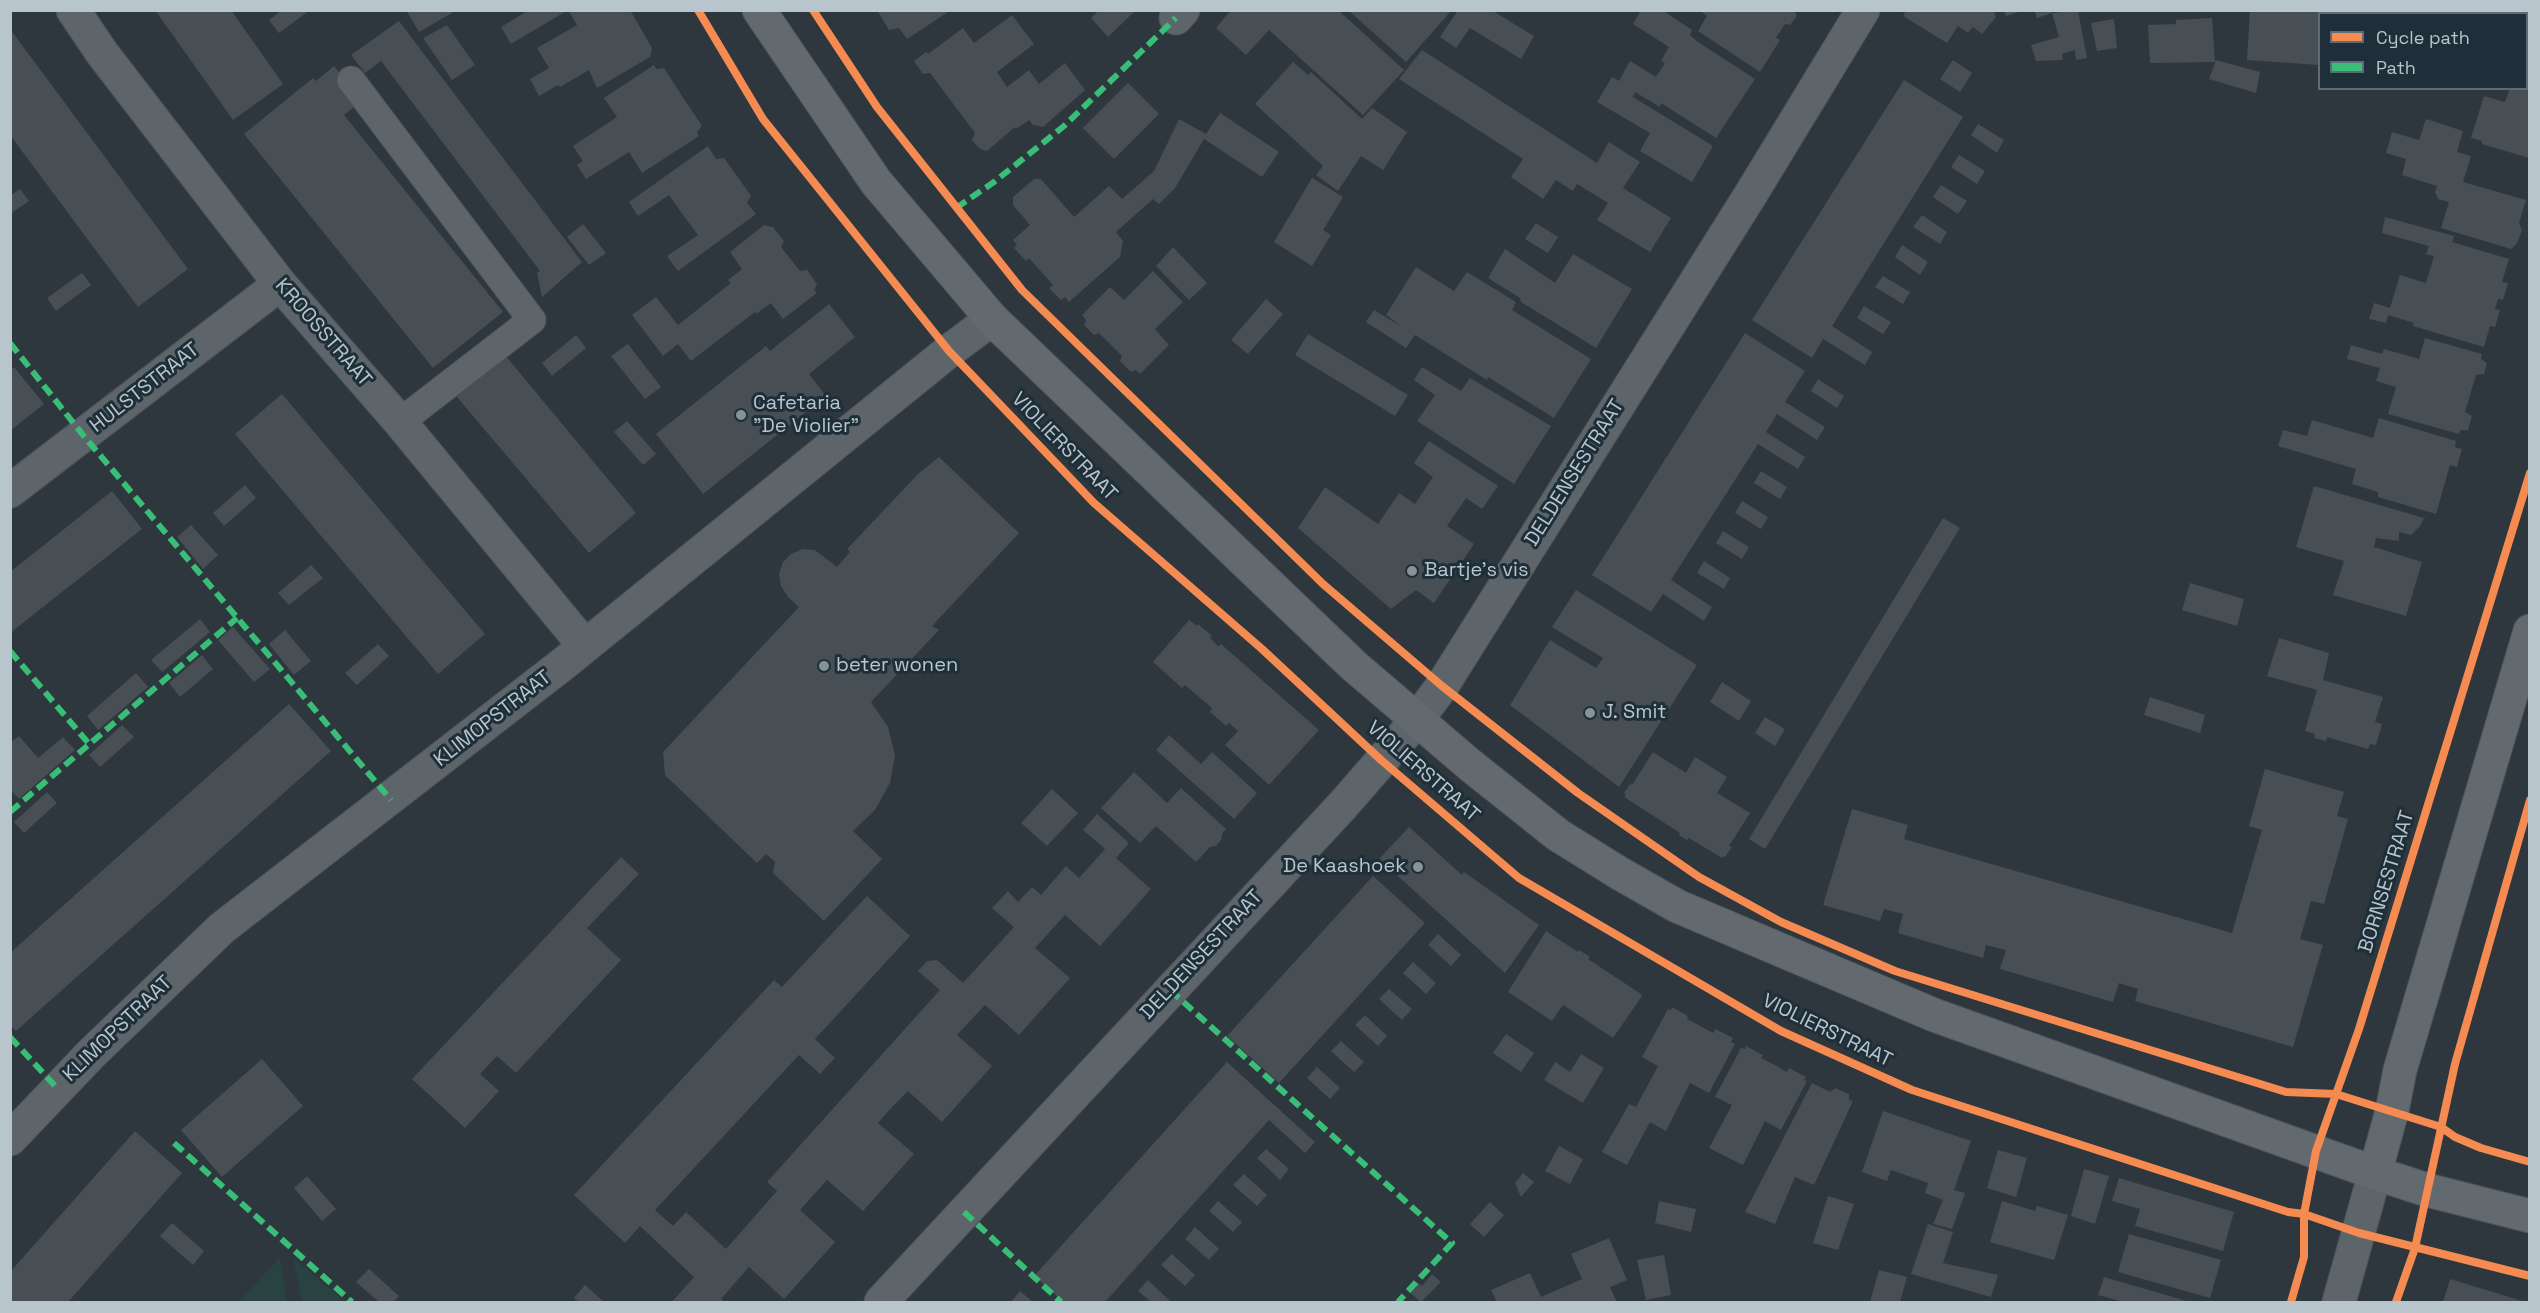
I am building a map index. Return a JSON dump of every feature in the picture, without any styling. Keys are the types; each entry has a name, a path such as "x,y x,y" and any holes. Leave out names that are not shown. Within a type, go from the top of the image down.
{"main road":[{"name":"VIOLIERSTRAAT","path":"759,10 876,182 992,319 1353,665 1470,765 1558,835 1677,906 1934,1015 2374,1173 2427,1190 2529,1216"},
{"path":"2374,1173 2392,1111 2400,1070 2529,631"}],"street":[{"name":"KROOSSTRAAT","path":"73,10 102,53 280,284 400,422 584,645"},
{"name":"DELDENSESTRAAT","path":"881,1302 1343,805 1417,720 1442,686 1751,194 1863,10"},
{"name":"HULSTSTRAAT","path":"10,491 280,284"},
{"name":"KLIMOPSTRAAT","path":"10,1138 84,1061 222,928 391,800 949,351 992,319"},
{"path":"2339,1302 2374,1173"}],"lane":[{"path":"351,80 532,320 400,422"}],"green space":[{"path":"280,1257 287,1302 239,1302"},
{"path":"293,1258 342,1299 338,1302 302,1302"}],"building":[{"path":"155,10 231,10 283,84 233,120"},
{"path":"282,10 310,10 279,33 269,20"},
{"path":"406,10 457,10 419,32"},
{"path":"529,10 568,10 511,44 501,27"},
{"path":"568,10 630,10 652,48 650,57 597,88 589,70 539,96 530,79 549,68 537,48 577,25"},
{"path":"877,10 951,10 907,39 899,28 889,30"},
{"path":"1099,10 1136,10 1108,37 1091,18"},
{"path":"1231,10 1338,10 1404,70 1363,115 1269,30 1246,55 1216,28"},
{"path":"1348,10 1452,10 1406,62"},
{"path":"1458,10 1491,10 1534,36 1521,59 1470,28 1456,48 1440,37"},
{"path":"1641,10 1662,10 1692,30 1690,35 1698,42 1755,79 1716,138 1661,103 1660,107 1635,92 1633,97 1713,146 1692,182 1640,151 1650,133 1597,102 1612,77 1619,81 1630,61 1656,77 1665,63 1661,61 1669,47 1633,24"},
{"path":"1699,10 1794,10 1797,16 1790,25 1785,24 1776,38 1780,40 1760,72 1698,31 1707,16"},
{"path":"1906,10 1994,10 1996,17 1982,34 1973,27 1968,33 1958,26 1947,43 1903,16"},
{"path":"2004,10 2022,10 2022,11 2006,16"},
{"path":"2034,10 2051,10 2052,13 2037,18"},
{"path":"2078,10 2087,58 2076,60 2075,50 2062,54 2063,60 2036,61 2031,45 2059,37 2052,13"},
{"path":"2250,10 2345,10 2345,12 2318,12 2318,65 2247,60"},
{"path":"2479,10 2529,10 2529,30 2528,12 2479,12"},
{"path":"1012,15 1034,44 997,72 1007,87 1029,70 1039,84 1065,63 1085,90 1043,127 1033,125 1029,120 1016,129 1015,127 987,151 980,149 972,140 975,133 930,73 923,74 914,61 926,52 928,54 963,28 974,43"},
{"path":"2212,18 2215,62 2150,63 2148,25 2176,24 2176,20"},
{"path":"2114,19 2117,48 2097,51 2091,23"},
{"path":"399,21 582,262 542,297 537,273 540,271 381,61 365,73 351,55"},
{"path":"447,25 475,65 452,80 423,38"},
{"path":"10,29 188,269 138,307 10,135"},
{"path":"1422,50 1597,163 1609,142 1640,162 1623,188 1671,218 1650,252 1597,220 1608,203 1577,184 1573,191 1556,180 1543,199 1511,177 1523,159 1399,79"},
{"path":"1953,60 1972,73 1960,92 1940,79"},
{"path":"2216,60 2260,72 2256,93 2209,79"},
{"path":"2529,60 2529,158 2482,144 2482,141 2471,138 2484,96 2505,102 2509,90 2528,90"},
{"path":"1293,62 1308,75 1311,72 1362,119 1372,108 1407,132 1383,170 1361,156 1338,191 1316,175 1323,166 1255,104"},
{"path":"654,65 656,69 664,68 702,126 697,132 699,136 642,173 629,152 586,179 577,165 583,161 573,146 617,117 604,98"},
{"path":"334,66 362,101 344,115 503,312 433,368 244,134 313,78 316,81"},
{"path":"1904,80 1963,117 1832,326 1872,352 1865,365 1823,339 1812,358 1752,320"},
{"path":"1128,83 1159,114 1114,159 1083,128"},
{"path":"1220,113 1279,152 1262,177 1204,139 1175,188 1159,204 1153,199 1116,232 1123,241 1120,257 1069,302 1065,297 1061,300 1049,288 1053,285 1029,258 1026,261 1014,248 1017,245 1013,240 1030,225 1013,205 1013,197 1034,179 1041,179 1074,217 1109,186 1122,199 1154,171 1179,119 1206,134"},
{"path":"2426,119 2463,131 2457,152 2471,156 2463,182 2526,200 2519,223 2522,230 2517,243 2511,249 2441,228 2449,202 2438,199 2435,192 2437,186 2402,175 2406,159 2386,153 2392,132 2419,140"},
{"path":"1978,124 2004,140 1997,153 1971,135"},
{"path":"708,146 716,159 724,158 737,176 751,196 747,203 756,214 678,271 667,256 698,235 669,195 638,216 629,202"},
{"path":"1959,155 1985,171 1977,184 1951,167"},
{"path":"1312,178 1343,197 1323,230 1331,235 1312,266 1274,242"},
{"path":"1941,185 1967,201 1958,214 1933,197"},
{"path":"20,189 29,201 10,214 10,196"},
{"path":"1922,215 1947,232 1940,244 1913,227"},
{"path":"2385,217 2454,236 2452,242 2509,259 2502,282 2508,283 2503,300 2498,299 2495,309 2500,310 2495,327 2490,326 2484,347 2413,326 2414,323 2388,315 2386,323 2369,319 2374,303 2390,308 2400,275 2426,283 2434,256 2426,254 2429,246 2382,233"},
{"path":"1536,223 1558,237 1548,253 1525,239"},
{"path":"583,224 606,253 589,265 567,237"},
{"path":"764,225 773,227 784,241 781,247 800,271 807,270 817,284 814,290 817,293 783,319 771,303 756,314 755,312 691,361 678,344 663,356 632,315 656,297 678,325 731,283 728,280 742,269 730,252"},
{"path":"1902,245 1928,262 1920,275 1895,257"},
{"path":"1173,247 1207,283 1189,300 1156,266"},
{"path":"1505,249 1555,283 1573,254 1632,289 1596,348 1521,302 1520,298 1488,278"},
{"path":"1416,267 1454,291 1467,272 1516,302 1512,310 1591,359 1554,418 1415,335 1406,348 1366,322 1374,310 1402,327 1386,315"},
{"path":"1153,271 1183,302 1155,329 1169,345 1140,374 1136,370 1131,372 1120,361 1122,356 1099,333 1094,335 1084,325 1086,320 1082,315 1110,287 1124,300"},
{"path":"82,273 91,285 56,311 47,298"},
{"path":"1883,276 1910,292 1903,304 1875,287"},
{"path":"1266,299 1283,314 1248,354 1231,340"},
{"name":"Cafetaria \"De Violier\"","path":"829,304 855,337 809,374 826,396 703,494 656,434 766,346 770,351"},
{"path":"1864,306 1891,322 1883,334 1857,318"},
{"path":"1745,333 1805,371 1785,402 1825,427 1817,440 1777,414 1766,432 1805,457 1798,469 1758,444 1671,580 1712,607 1704,621 1663,594 1651,612 1592,575"},
{"path":"1308,334 1408,395 1395,416 1295,355"},
{"path":"576,335 586,348 552,376 542,363"},
{"path":"2425,338 2482,354 2481,359 2487,363 2484,374 2476,375 2465,412 2472,416 2468,430 2460,430 2459,434 2388,414 2396,387 2376,381 2380,368 2347,359 2351,345 2382,354 2384,349 2419,359"},
{"path":"628,344 661,387 645,399 611,356"},
{"path":"500,349 636,513 589,553 451,390"},
{"path":"14,367 44,404 10,431 10,370"},
{"path":"1422,367 1461,391 1470,378 1551,426 1514,484 1417,421 1435,395 1414,380"},
{"path":"1818,379 1844,396 1837,408 1811,391"},
{"path":"282,394 485,634 438,674 235,434"},
{"path":"2379,418 2456,441 2455,447 2462,449 2457,467 2450,465 2436,514 2378,497 2378,492 2352,484 2356,469 2278,446 2283,430 2307,436 2312,420 2373,438"},
{"path":"627,421 656,454 643,465 614,432"},
{"path":"1429,441 1498,486 1482,509 1466,498 1447,526 1474,544 1434,603 1416,590 1391,609 1298,528 1325,487 1378,524 1399,493 1415,504 1433,477 1414,463"},
{"name":"beter wonen","path":"939,457 1019,533 932,626 939,630 871,702 888,727 895,755 890,783 875,810 853,831 882,859 824,921 773,873 775,862 766,854 757,863 665,775 663,752 799,607 788,597 781,586 779,574 783,562 791,554 803,549 815,550 837,567 850,552 847,549 919,473"},
{"path":"1761,471 1787,487 1780,499 1754,483"},
{"path":"245,485 256,498 224,526 213,513"},
{"path":"2314,486 2424,518 2411,535 2399,532 2399,541 2376,538 2374,547 2422,562 2406,616 2333,595 2344,561 2296,547"},
{"path":"112,491 142,529 10,633 10,572"},
{"path":"1742,501 1768,517 1761,529 1735,513"},
{"path":"1943,518 1960,528 1765,849 1749,839"},
{"path":"191,525 218,555 203,569 177,537"},
{"path":"1723,531 1749,547 1742,559 1716,543"},
{"path":"1704,561 1730,578 1724,589 1697,573"},
{"path":"311,565 323,578 289,605 278,593"},
{"path":"2190,583 2244,599 2237,626 2182,610"},
{"path":"1576,590 1697,665 1619,787 1510,705 1550,640 1596,668 1603,658 1552,627"},
{"path":"200,619 210,632 162,672 151,660"},
{"path":"1189,620 1197,626 1198,624 1212,636 1210,638 1218,646 1221,644 1319,730 1269,785 1225,745 1238,731 1229,723 1226,726 1210,712 1212,708 1185,685 1182,688 1153,662"},
{"path":"233,627 270,669 254,682 218,640"},
{"path":"285,630 311,661 294,675 269,644"},
{"path":"2279,638 2329,653 2323,680 2383,697 2375,722 2382,724 2376,745 2370,744 2368,749 2327,737 2326,741 2314,738 2315,734 2305,731 2317,690 2267,676"},
{"path":"378,644 389,656 357,685 345,673"},
{"path":"202,655 213,669 180,697 169,683"},
{"path":"136,673 148,687 98,730 87,716"},
{"path":"1722,682 1751,701 1739,721 1710,702"},
{"path":"2150,697 2205,715 2200,733 2144,715"},
{"path":"289,704 331,751 16,1031 10,1025 10,953"},
{"path":"1765,717 1785,729 1775,746 1755,733"},
{"path":"122,725 134,737 100,767 89,755"},
{"path":"1169,735 1201,764 1212,752 1257,793 1234,819 1156,750"},
{"path":"19,736 38,758 63,737 75,750 19,799 10,789 10,743"},
{"path":"1653,752 1686,773 1695,757 1727,777 1717,793 1750,813 1729,846 1732,847 1725,857 1722,858 1689,838 1687,840 1679,835 1680,833 1624,797 1626,795 1624,793 1630,784 1632,785"},
{"path":"2265,769 2344,792 2337,816 2348,819 2324,904 2311,901 2300,939 2323,945 2293,1047 2135,1001 2138,989 2119,983 2113,1002 2000,969 2006,950 1986,945 1983,958 1898,933 1903,914 1884,909 1880,921 1823,905 1852,809 1908,825 1904,839 2232,933 2262,830 2249,826"},
{"path":"1134,772 1167,803 1181,788 1226,829 1216,846 1210,847 1196,862 1156,826 1140,843 1101,808"},
{"path":"1052,789 1078,813 1047,846 1021,823"},
{"path":"47,792 57,803 24,833 14,822"},
{"path":"1097,814 1129,843 1116,858 1151,889 1100,946 1065,915 1035,948 1070,978 1019,1035 985,1005 957,1035 992,1066 942,1122 908,1091 893,1106 878,1123 914,1154 863,1211 827,1180 800,1210 835,1242 784,1299 749,1267 721,1299 725,1302 672,1302 694,1277 640,1226 625,1243 574,1195 774,980 782,987 867,896 910,936 815,1039 835,1058 820,1074 799,1055 655,1210 673,1226 686,1212 726,1249 777,1191 767,1182 940,990 918,971 927,961 937,960 963,983 1014,927 992,908 1008,891 1018,902 1032,887 1041,895 1066,866 1079,878 1105,849 1083,830"},
{"path":"1409,827 1462,875 1464,872 1539,925 1505,973 1379,859"},
{"path":"621,857 639,874 587,928 621,960 516,1073 497,1056 480,1074 499,1091 465,1128 412,1079"},
{"path":"1373,876 1425,923 1279,1083 1227,1036"},
{"path":"1546,931 1578,952 1579,950 1590,957 1588,959 1641,994 1642,996 1613,1038 1563,1005 1552,1021 1508,992"},
{"path":"1438,934 1461,955 1451,966 1428,945"},
{"path":"1413,962 1436,983 1426,994 1403,973"},
{"path":"1389,989 1412,1009 1402,1020 1379,999"},
{"path":"1672,1007 1688,1016 1687,1019 1713,1033 1715,1029 1733,1038 1731,1042 1735,1044 1709,1093 1690,1083 1666,1131 1650,1122 1627,1165 1602,1152 1629,1104 1636,1107 1658,1066 1642,1057 1668,1009 1671,1010"},
{"path":"1365,1015 1387,1036 1378,1046 1355,1025"},
{"path":"1506,1034 1534,1053 1521,1072 1493,1053"},
{"path":"1341,1041 1364,1062 1354,1072 1331,1051"},
{"path":"1746,1046 1763,1055 1761,1058 1787,1072 1789,1068 1806,1077 1804,1080 1807,1081 1781,1130 1765,1121 1743,1165 1709,1148 1732,1105 1715,1097 1741,1048 1745,1049"},
{"path":"1581,1054 1604,1068 1583,1103 1544,1080 1555,1062 1570,1072"},
{"path":"262,1059 303,1106 222,1177 181,1130"},
{"path":"1227,1062 1315,1142 1305,1153 1269,1120 1105,1302 1064,1302 1034,1276"},
{"path":"1317,1067 1340,1088 1330,1099 1307,1078"},
{"path":"1812,1083 1830,1092 1835,1088 1849,1094 1849,1100 1853,1101 1814,1185 1795,1177 1775,1224 1745,1212"},
{"path":"1883,1111 1971,1141 1954,1190 1965,1193 1952,1229 1933,1224 1943,1200 1925,1193 1928,1183 1891,1170 1887,1181 1862,1172"},
{"path":"135,1131 182,1173 68,1302 10,1302 10,1272"},
{"path":"1559,1146 1583,1159 1570,1184 1545,1171"},
{"path":"1266,1149 1289,1169 1280,1180 1257,1158"},
{"path":"1998,1150 2027,1158 2016,1197 1987,1188"},
{"path":"2084,1169 2109,1176 2095,1224 2071,1216"},
{"path":"1523,1173 1534,1182 1521,1197 1515,1183"},
{"path":"1244,1174 1267,1195 1257,1206 1233,1185"},
{"path":"307,1176 336,1209 322,1221 294,1188"},
{"path":"2119,1178 2234,1212 2223,1251 2135,1226 2140,1209 2112,1201"},
{"path":"1828,1196 1854,1204 1838,1250 1813,1243"},
{"path":"1218,1201 1242,1222 1233,1232 1209,1211"},
{"path":"1659,1201 1696,1209 1691,1232 1655,1223"},
{"path":"2002,1201 2035,1211 2037,1206 2068,1215 2054,1260 1990,1242"},
{"path":"1490,1202 1504,1215 1484,1237 1470,1224"},
{"path":"172,1223 204,1251 193,1265 160,1236"},
{"path":"1928,1224 1953,1232 1943,1263 1998,1275 1991,1297 1911,1274"},
{"path":"1195,1227 1219,1249 1209,1260 1185,1239"},
{"path":"2129,1234 2221,1260 2210,1298 2118,1272"},
{"path":"1609,1238 1627,1280 1610,1287 1617,1302 1497,1302 1491,1290 1530,1273 1541,1297 1582,1279 1571,1254"},
{"path":"1172,1254 1195,1275 1185,1286 1161,1265"},
{"path":"1664,1255 1671,1295 1646,1300 1637,1260"},
{"path":"369,1269 399,1296 393,1302 379,1302 356,1282"},
{"path":"1879,1270 1907,1277 1900,1302 1870,1302"},
{"path":"1432,1274 1441,1282 1421,1302 1408,1291 1417,1282 1422,1286"},
{"path":"2104,1277 2190,1302 2124,1302 2098,1295"},
{"path":"2450,1279 2526,1302 2443,1302"},
{"path":"1148,1280 1170,1301 1151,1302 1138,1291"},
{"path":"585,1285 604,1302 579,1302 574,1298"},
{"path":"1020,1291 1033,1302 1011,1302"}],"marked path":[{"path":"956,208 994,182 1064,126 1176,18"},
{"path":"10,343 83,435 391,800"},
{"path":"10,812 237,618"},
{"path":"10,651 90,745"},
{"path":"1170,990 1452,1243 1398,1302"},
{"path":"10,1037 57,1088"},
{"path":"174,1143 352,1302"},
{"path":"964,1212 1061,1302"}],"cycle path":[{"path":"698,10 763,119 949,351 1094,503 1262,649 1381,760 1519,878 1781,1031 1912,1090 2288,1212 2304,1214 2359,1233 2530,1276"},
{"path":"813,10 877,107 1022,290 1323,584 1442,686 1578,793 1699,877 1781,922 1895,971 2286,1092 2336,1094 2441,1127 2455,1137 2481,1148 2530,1162"},
{"name":"BORNSESTRAAT","path":"2291,1302 2304,1257 2304,1214 2316,1151 2359,1029 2530,473"},
{"path":"2396,1302 2415,1248 2455,1064 2530,800"}],"place":[{"name":"Cafetaria \"De Violier\"","path":"741,415"},
{"name":"Bartje's vis","path":"1412,571"},
{"name":"beter wonen","path":"824,666"},
{"name":"J. Smit","path":"1590,713"},
{"name":"De Kaashoek","path":"1418,867"}]}
